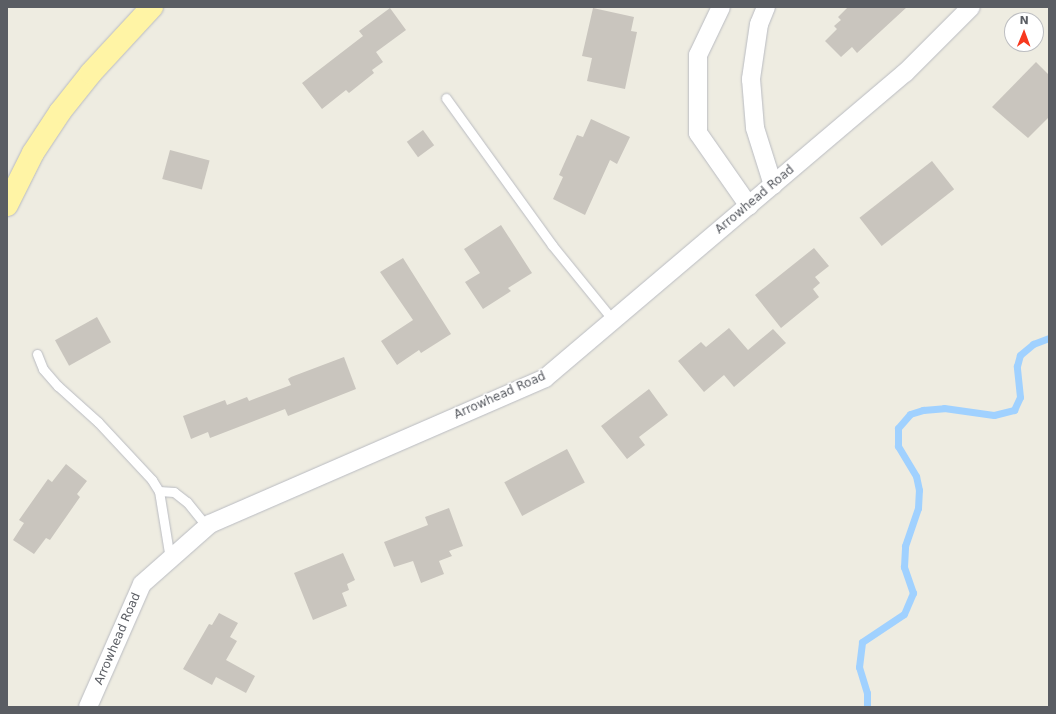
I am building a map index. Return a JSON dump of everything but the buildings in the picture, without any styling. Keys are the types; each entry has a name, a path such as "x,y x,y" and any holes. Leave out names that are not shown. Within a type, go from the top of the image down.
{"main road":[{"path":"7,205 33,153 60,112 91,73 152,7"}],"street":[{"path":"721,7 698,55 698,133 749,206"},
{"path":"766,7 759,24 751,79 755,128 773,185"},
{"name":"Arrowhead Road","path":"91,705 142,584 207,527 545,378 905,73 971,7"}],"lane":[{"path":"446,98 552,245 613,320"},
{"path":"37,354 43,369 58,386 98,422 152,480 159,491 170,559"},
{"path":"159,491 174,492 187,502 207,527"}],"waterway":[{"path":"867,707 867,693 859,667 862,642 904,614 913,593 904,567 905,546 918,508 919,490 916,476 898,446 898,428 910,414 923,410 944,408 994,415 1014,410 1020,397 1017,366 1020,355 1033,344 1049,338"}]}
